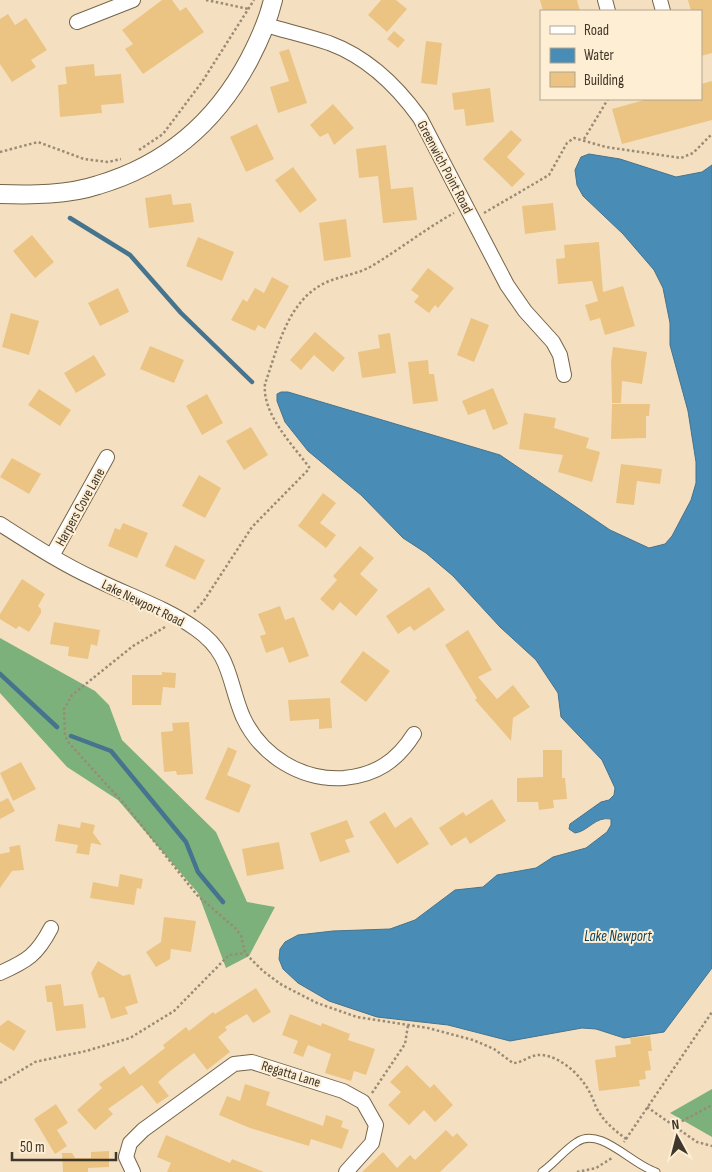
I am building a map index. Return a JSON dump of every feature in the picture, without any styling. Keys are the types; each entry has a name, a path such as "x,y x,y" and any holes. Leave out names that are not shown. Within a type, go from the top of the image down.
{"street":[{"path":"77,22 133,0"},
{"path":"0,194 52,192 97,186 126,176 160,158 200,128 220,106 241,78 266,25 273,0"},
{"name":"Greenwich Point Road","path":"266,25 328,43 371,66 391,83 420,118 507,285 552,342 560,355 564,374"},
{"name":"Harpers Cove Lane","path":"52,556 108,457"},
{"name":"Lake Newport Road","path":"0,524 95,580 181,618 210,641 222,656 230,673 244,719 253,735 266,750 292,768 317,776 336,778 371,773 395,759 414,734"},
{"path":"0,973 21,964 33,956 42,946 51,928"},
{"name":"Regatta Lane","path":"133,1172 126,1157 130,1143 143,1130 234,1064 252,1062 343,1091 363,1102"},
{"path":"346,1172 372,1143 376,1125 363,1102"}],"lane":[{"path":"542,1172 579,1140 588,1137 604,1140 618,1152 656,1172"}],"path":[{"path":"206,0 249,9"},
{"path":"136,152 163,134 202,82 254,0"},
{"path":"584,139 607,100"},
{"path":"626,1139 607,1124 598,1111 583,1081 567,1066 544,1056 528,1056 513,1063 500,1052 446,1031 357,1017 297,994 268,975 245,953 241,936 235,928 192,889 126,806 65,736 64,709 72,695 133,646 194,612 203,602 252,527 309,469 270,412 264,396 265,384 279,343 298,305 319,286 370,267 423,230 456,212 485,214 549,175 567,143 574,138 584,139 606,147 681,158 692,153 712,134"},
{"path":"0,152 38,142 84,160 108,162 123,158"},
{"path":"0,1083 34,1062 86,1051 130,1038 174,1011 229,954 245,953"},
{"path":"577,1172 596,1168 618,1152 712,1012"},
{"path":"363,1102 369,1097 405,1044 408,1025"},
{"path":"673,1126 712,1105"},
{"path":"647,1107 697,1142 712,1146"}],"green space":[{"path":"0,638 95,691 109,705 122,740 216,832 247,902 275,907 249,956 226,968 198,893 118,800 67,767 0,693"},
{"path":"712,1089 712,1137 670,1113"}],"water":[{"name":"Lake Newport","path":"589,154 620,159 676,177 702,172 712,165 712,968 664,1032 624,1038 596,1029 582,1028 510,1041 448,1025 377,1017 329,1001 298,983 283,969 279,959 280,949 285,942 298,935 333,931 390,929 415,920 455,890 483,887 497,875 536,868 553,857 586,848 607,832 611,825 611,819 601,820 575,833 569,829 570,824 601,802 609,800 614,795 615,788 602,760 561,717 558,693 536,660 500,627 453,576 426,553 403,538 361,495 308,451 285,422 277,401 277,394 288,392 500,455 610,530 649,548 665,544 672,536 691,500 696,483 696,462 688,411 670,345 670,323 663,288 654,270 623,234 583,196 577,185 575,170 581,157"}],"building":[{"path":"162,0 172,0 180,11 186,7 204,32 143,74 125,49 133,44 122,30"},
{"path":"381,0 396,0 407,9 387,32 368,15"},
{"path":"540,0 577,0 580,10 543,10"},
{"path":"688,0 712,0 712,53 702,56 702,10 691,10"},
{"path":"8,14 15,25 26,18 47,50 31,60 36,67 12,82 0,64 0,19"},
{"path":"394,31 405,40 398,48 387,39"},
{"path":"426,41 442,43 437,85 421,83"},
{"path":"289,49 307,103 278,113 270,87 289,81 279,52"},
{"path":"94,64 95,76 121,74 124,103 101,105 102,113 60,117 58,85 67,84 65,67"},
{"path":"712,81 712,120 622,144 612,109 644,100 702,100 702,84"},
{"path":"490,88 494,122 466,126 464,109 454,110 452,93"},
{"path":"333,104 354,128 334,145 328,133 320,137 310,125"},
{"path":"257,124 274,159 246,172 230,137"},
{"path":"511,130 522,140 507,157 525,174 512,187 483,159"},
{"path":"386,145 391,189 413,187 417,220 383,223 378,176 359,178 356,149"},
{"path":"293,167 317,200 300,213 275,180"},
{"path":"171,194 173,205 191,203 194,222 149,228 145,198"},
{"path":"553,203 556,230 525,234 522,206"},
{"path":"346,219 351,257 324,261 319,223"},
{"path":"32,235 54,262 35,278 13,251"},
{"path":"198,237 234,252 222,281 186,266"},
{"path":"599,242 603,292 623,286 635,326 605,335 600,318 590,321 585,305 598,301 592,281 558,284 556,259 565,258 564,245"},
{"path":"428,268 454,288 438,308 435,305 429,313 414,302 419,296 411,290"},
{"path":"272,277 289,286 265,329 258,325 255,331 231,320 243,299 247,302 255,288 264,293"},
{"path":"118,288 129,312 100,326 88,303"},
{"path":"11,313 39,321 29,355 2,347"},
{"path":"471,318 489,325 474,362 457,355"},
{"path":"315,332 345,358 333,372 314,355 301,370 290,360"},
{"path":"390,333 396,373 362,378 358,352 380,348 378,335"},
{"path":"150,346 184,360 174,383 140,369"},
{"path":"613,347 647,352 642,384 622,381 621,403 612,403 611,362"},
{"path":"94,355 106,375 76,393 64,373"},
{"path":"428,360 429,374 434,374 438,401 413,404 408,362"},
{"path":"493,388 508,424 493,430 485,409 468,415 462,401"},
{"path":"39,389 71,410 60,426 28,405"},
{"path":"207,394 223,423 202,435 186,406"},
{"path":"612,404 650,404 649,416 646,416 646,438 611,439"},
{"path":"524,413 556,418 554,428 589,438 586,448 600,452 592,482 558,472 563,455 519,449"},
{"path":"251,427 268,455 244,470 226,441"},
{"path":"12,458 41,474 29,494 0,477"},
{"path":"621,464 662,469 660,484 637,481 634,505 616,503"},
{"path":"199,475 221,488 205,518 182,506"},
{"path":"323,493 336,503 320,523 336,535 326,548 298,526"},
{"path":"123,523 148,533 137,558 108,546 115,528 120,530"},
{"path":"175,545 205,560 195,580 165,566"},
{"path":"360,546 374,558 360,574 378,590 356,616 340,602 333,611 320,599 337,580 333,576"},
{"path":"22,579 45,594 38,606 41,609 41,613 29,632 19,626 16,629 0,619 0,614"},
{"path":"429,587 445,610 414,631 410,626 398,634 386,616"},
{"path":"280,606 285,620 294,617 309,656 289,663 283,647 266,653 260,636 266,634 258,614"},
{"path":"54,622 100,630 97,646 91,644 88,659 68,656 69,647 50,644"},
{"path":"468,630 492,670 478,677 497,699 513,685 530,707 513,718 511,741 475,700 477,698 445,645"},
{"path":"363,651 390,671 366,702 340,682"},
{"path":"162,672 176,673 175,688 163,687 161,705 132,705 132,675 162,675"},
{"path":"330,698 332,728 319,729 319,719 290,721 288,700"},
{"path":"189,722 193,774 177,775 176,771 164,772 161,732 173,731 172,723"},
{"path":"228,747 237,751 227,775 251,785 239,813 205,799"},
{"path":"543,750 562,750 562,778 565,778 567,799 553,800 554,808 539,810 538,802 517,802 517,778 543,777"},
{"path":"21,762 36,789 13,801 0,773"},
{"path":"8,798 15,811 0,819 0,802"},
{"path":"492,799 506,821 470,844 466,837 451,846 439,828 463,812 466,816"},
{"path":"385,812 395,828 411,817 429,844 397,864 369,822"},
{"path":"347,820 354,837 345,840 350,852 320,862 310,833"},
{"path":"81,822 95,825 93,833 102,845 91,843 89,855 76,853 78,845 55,841 58,824 80,828"},
{"path":"279,842 284,869 247,876 242,849"},
{"path":"20,845 24,870 12,871 0,888 0,854 10,852 9,847"},
{"path":"120,874 143,879 141,889 137,888 134,905 90,898 93,882 118,887"},
{"path":"164,917 196,921 191,952 171,949 170,959 156,967 146,952 161,942"},
{"path":"98,961 123,976 130,974 138,1003 125,1007 128,1014 111,1019 104,997 99,998 91,973"},
{"path":"61,984 64,1006 83,1004 86,1028 56,1031 52,1002 47,1002 45,986"},
{"path":"256,988 271,1012 253,1023 247,1014 225,1027 227,1030 218,1037 230,1052 207,1070 194,1053 169,1072 158,1082 169,1096 157,1104 142,1085 108,1109 113,1114 95,1130 77,1110 102,1088 99,1084 124,1066 130,1075 165,1048 163,1045 186,1027 189,1031 213,1012 215,1014"},
{"path":"290,1014 321,1026 322,1023 350,1034 348,1040 375,1049 366,1075 354,1071 351,1081 325,1073 331,1054 308,1045 303,1057 293,1053 298,1041 282,1035"},
{"path":"8,1020 26,1031 14,1051 0,1042 0,1026"},
{"path":"650,1036 652,1051 648,1051 651,1070 645,1071 646,1079 639,1080 640,1086 599,1091 595,1060 616,1057 615,1046 631,1044 630,1038"},
{"path":"407,1065 430,1088 434,1084 453,1105 435,1122 424,1110 409,1125 388,1105 401,1092 390,1082"},
{"path":"245,1084 270,1092 266,1105 323,1126 326,1115 343,1121 341,1127 349,1130 342,1149 311,1139 309,1146 250,1128 219,1115 227,1096 240,1101"},
{"path":"56,1104 68,1123 57,1130 67,1146 55,1154 34,1119"},
{"path":"446,1130 453,1137 457,1133 468,1145 440,1172 362,1172 383,1152 397,1168 410,1155 415,1160"},
{"path":"166,1135 230,1163 232,1159 264,1172 167,1172 171,1163 157,1157"},
{"path":"109,1151 109,1167 88,1168 88,1172 63,1172 62,1153 72,1153 75,1158 91,1158 91,1152"}],"waterway":[{"path":"70,218 130,255 181,313 252,382"},
{"path":"0,674 57,727"},
{"path":"71,736 111,751 186,842 198,872 223,902"}]}
